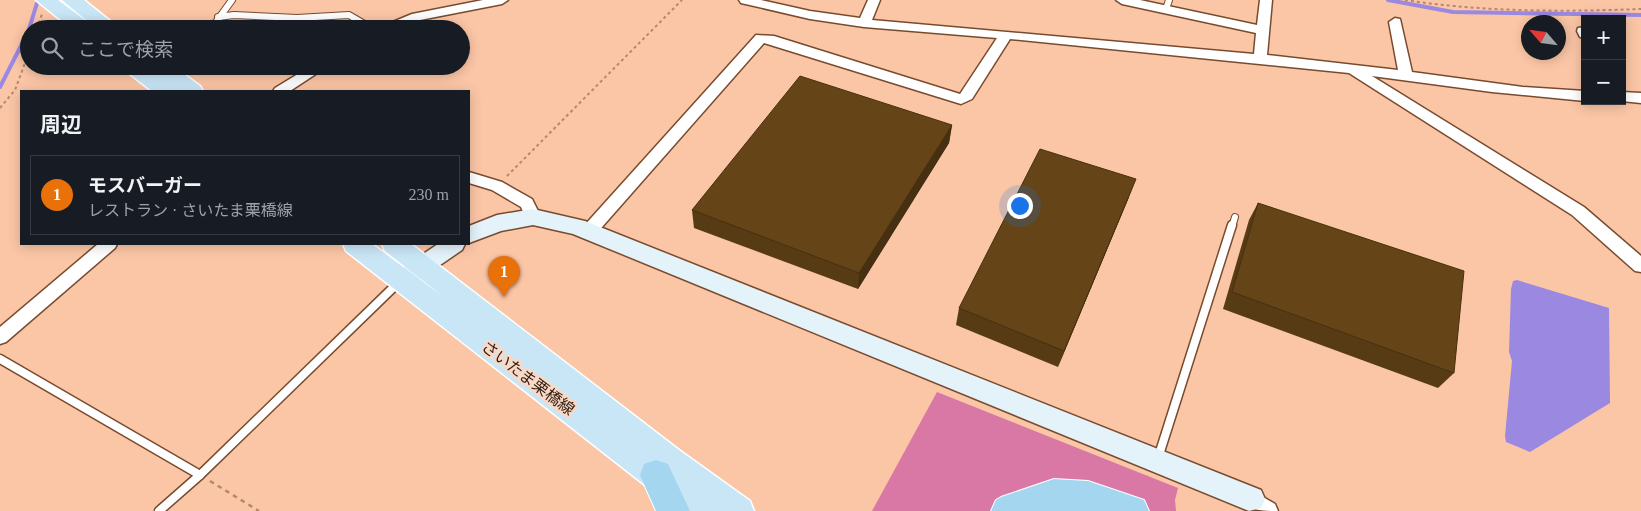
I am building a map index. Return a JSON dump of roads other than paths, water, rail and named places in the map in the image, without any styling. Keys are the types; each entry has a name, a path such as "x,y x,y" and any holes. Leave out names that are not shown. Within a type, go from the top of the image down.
{"highway":[{"path":"656,475 673,511"},
{"path":"1010,509 1054,495 1088,497 1132,511"}],"main road":[{"path":"46,0 72,20"},
{"path":"72,0 98,20"},
{"path":"160,75 181,82"},
{"name":"さいたま栗橋線","path":"357,245 412,273 739,511"},
{"name":"さいたま栗橋線","path":"395,245 412,273 702,511"}],"street":[{"path":"410,20 502,0"},
{"path":"745,0 810,15 864,23 1260,58 1351,68 1543,94 1581,96"},
{"path":"864,23 874,0"},
{"path":"1122,0 1168,5 1262,30"},
{"path":"1260,58 1266,0"},
{"path":"1395,22 1406,76"},
{"path":"589,231 761,38 961,99 967,96 1006,35"},
{"path":"1351,68 1578,211 1641,266"},
{"path":"282,90 306,75"},
{"path":"1626,97 1641,98"},
{"path":"470,177 497,186 527,203 533,217"},
{"path":"470,235 498,223 533,217 564,223 589,231 1157,461 1260,505"},
{"path":"0,337 108,245"},
{"path":"412,273 453,245"}],"lane":[{"path":"216,20 232,0"},
{"path":"218,17 234,15 298,18 349,16 356,20"},
{"path":"1157,461 1235,217"},
{"path":"159,511 412,273"},
{"path":"0,359 200,474"}],"waterway":[{"path":"32,20 38,0"},
{"path":"1388,0 1453,12 1641,15"},
{"path":"0,87 20,48"}],"place":[{"name":"モスバーガー","path":"504,297"}]}
